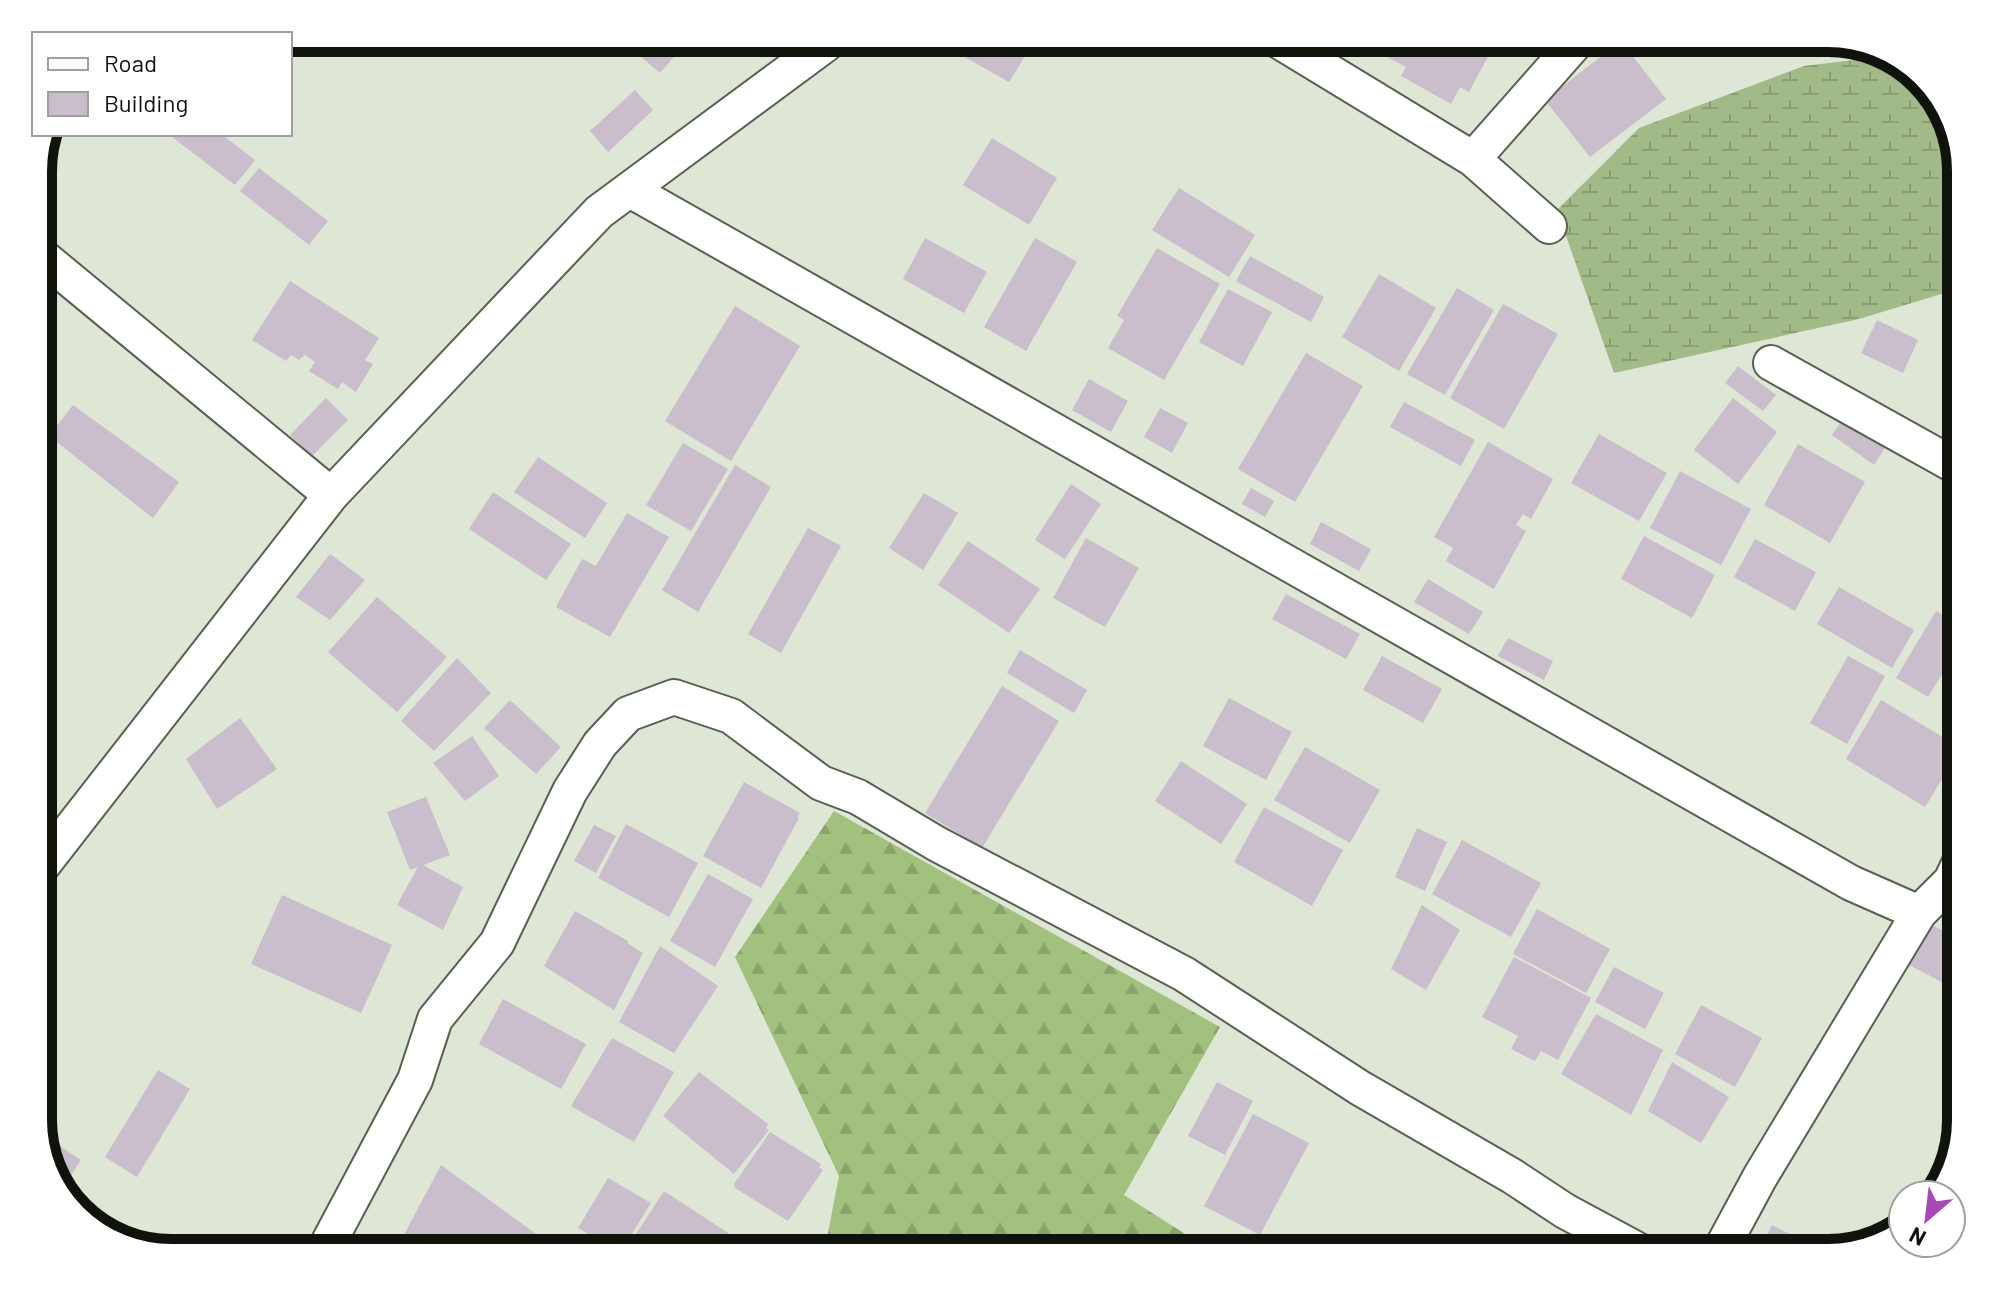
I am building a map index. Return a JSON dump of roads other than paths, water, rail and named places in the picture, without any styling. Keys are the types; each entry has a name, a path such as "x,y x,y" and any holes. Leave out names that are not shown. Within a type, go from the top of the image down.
{"street":[{"path":"52,853 331,495 599,212 815,52"},
{"path":"1297,52 1473,159 1549,226"},
{"path":"1473,159 1568,52"},
{"path":"630,190 1851,883 1919,913"},
{"path":"52,265 331,495"},
{"path":"1771,363 1947,461"},
{"path":"330,1239 415,1080 435,1019 497,943 570,791 600,744 628,714 674,697 731,716 821,783 858,797 937,844 1184,974 1360,1088 1617,1239"},
{"path":"1727,1239 1760,1177 1919,913 1947,885"}]}
